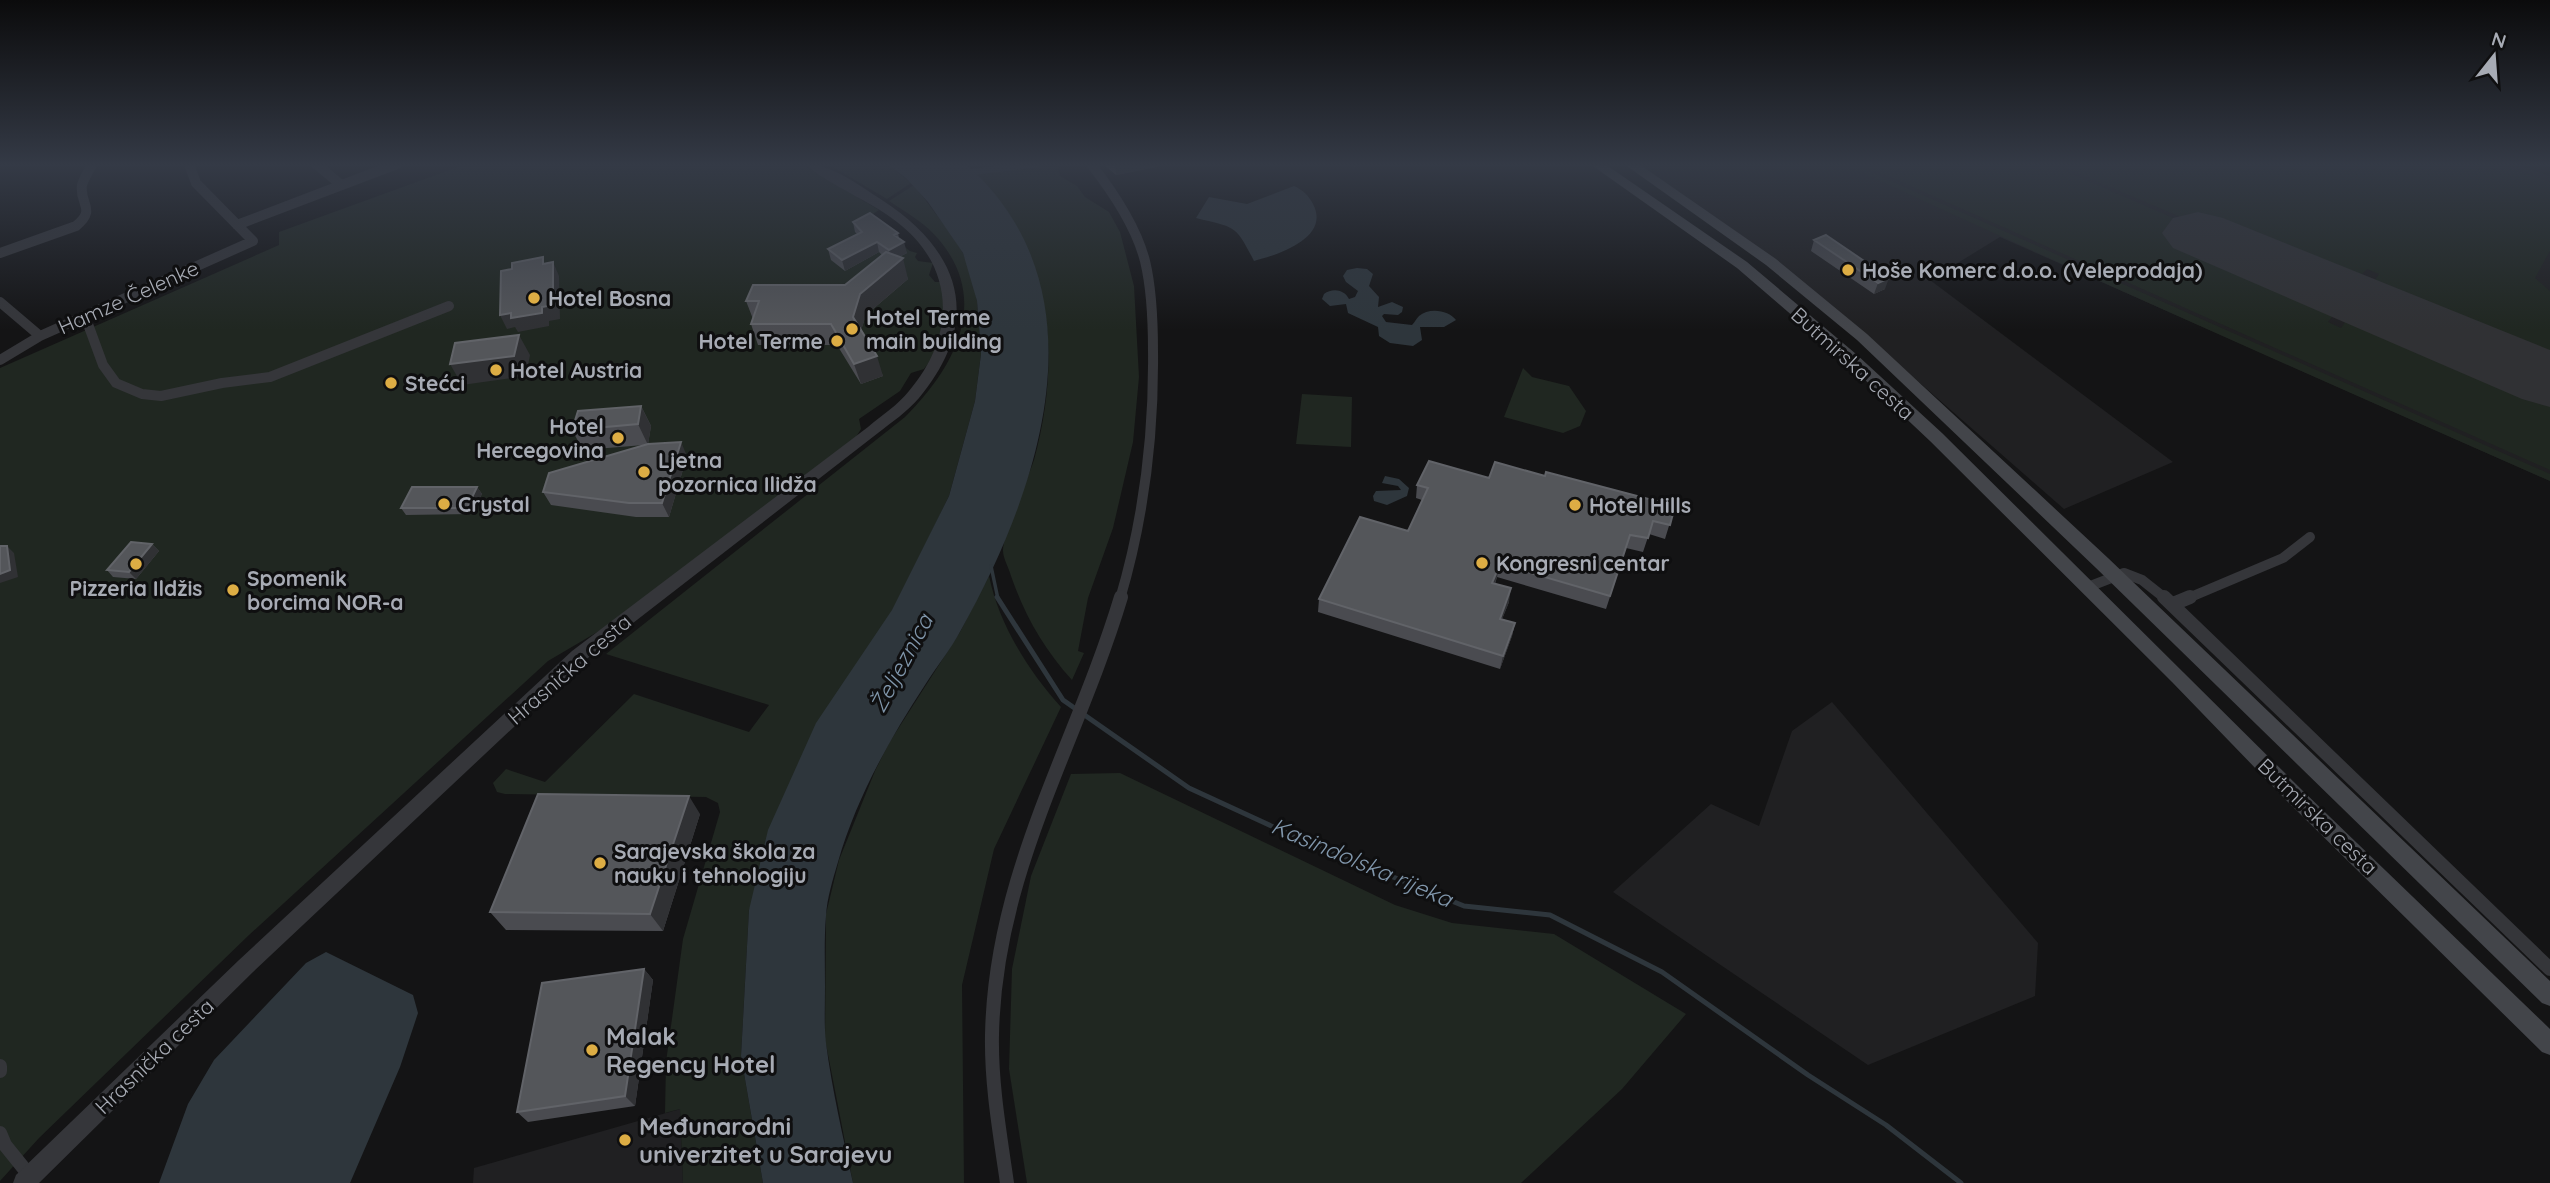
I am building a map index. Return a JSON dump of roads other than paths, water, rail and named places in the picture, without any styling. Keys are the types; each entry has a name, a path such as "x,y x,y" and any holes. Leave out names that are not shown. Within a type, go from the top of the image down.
{"main road":[{"name":"Butmirska cesta","path":"1676,219 1742,265 1814,326 1936,437 2296,797 2441,935 2550,1044"},
{"name":"Butmirska cesta","path":"1710,219 1825,305 1948,415 2550,996"}],"street":[{"path":"0,253 76,226 84,219"},
{"path":"231,219 237,225 252,219"},
{"name":"Hrasnička cesta","path":"27,1179 246,966 578,656 903,405 934,366 949,329 950,288 944,268 916,232 899,219"},
{"path":"1007,1183 993,1075 993,1009 999,954 1022,862 1101,656 1131,557 1149,473 1154,379 1150,297 1144,259 1125,219"},
{"name":"Hamze Čelenke","path":"0,360 40,336 253,241 237,225"},
{"path":"0,302 40,336"},
{"path":"85,316 103,365 116,383 142,394 161,396 222,383 270,377 449,306"},
{"name":"Hamze Čelenke","path":"0,352 26,345"},
{"path":"2173,604 2283,558 2310,537"},
{"name":"Butmirska cesta","path":"2116,576 2124,573 2132,575 2173,604 2550,969"},
{"path":"2088,587 2116,576"},
{"path":"0,1066 0,1071"},
{"path":"0,1133 27,1179"}],"water":[{"name":"Željeznica","path":"940,219 1012,219 1036,270 1048,330 1046,391 1035,454 1015,515 990,575 957,637 875,770 845,839 830,889 825,934 825,1036 853,1183 763,1183 741,1056 749,910 768,830 816,723 892,610 949,496 975,401 981,354 977,301 963,253"},
{"path":"1201,219 1316,219 1315,226 1299,243 1254,261 1238,234 1219,224"},
{"path":"1367,269 1373,274 1369,286 1379,297 1378,307 1392,302 1403,307 1398,315 1384,314 1382,316 1386,322 1412,325 1419,316 1428,311 1449,314 1456,320 1444,327 1420,327 1422,340 1413,346 1390,343 1379,336 1378,327 1348,313 1346,304 1330,306 1322,299 1324,294 1334,290 1341,291 1349,299 1355,297 1358,291 1346,282 1343,276 1347,270"},
{"path":"1385,476 1399,479 1409,488 1407,496 1387,505 1374,501 1376,491 1401,490 1398,486 1382,483"},
{"path":"326,952 413,995 418,1013 400,1067 350,1183 159,1183 188,1104 214,1060 306,963"}],"waterway":[{"name":"Kasindolska rijeka","path":"991,566 998,598"},
{"name":"Kasindolska rijeka","path":"998,598 1063,700 1189,788 1293,836 1464,906 1550,915 1662,972 1808,1075 1886,1125 1961,1183"}],"place":[{"name":"Hoše Komerc d.o.o. (Veleprodaja)","path":"1848,270"},
{"name":"Hotel Bosna","path":"534,298"},
{"name":"Hotel Terme main building","path":"852,329"},
{"name":"Hotel Terme","path":"837,341"},
{"name":"Hotel Austria","path":"496,370"},
{"name":"Stećci","path":"391,383"},
{"name":"Hotel Hercegovina","path":"618,438"},
{"name":"Ljetna pozornica Ilidža","path":"644,472"},
{"name":"Crystal","path":"444,504"},
{"name":"Hotel Hills","path":"1575,505"},
{"name":"Kongresni centar","path":"1482,563"},
{"name":"Pizzeria Ildžis","path":"136,564"},
{"name":"Spomenik borcima NOR-a","path":"233,590"},
{"name":"Sarajevska škola za nauku i tehnologiju","path":"600,863"},
{"name":"Malak Regency Hotel","path":"592,1050"},
{"name":"Međunarodni univerzitet u Sarajevu","path":"625,1140"}]}
